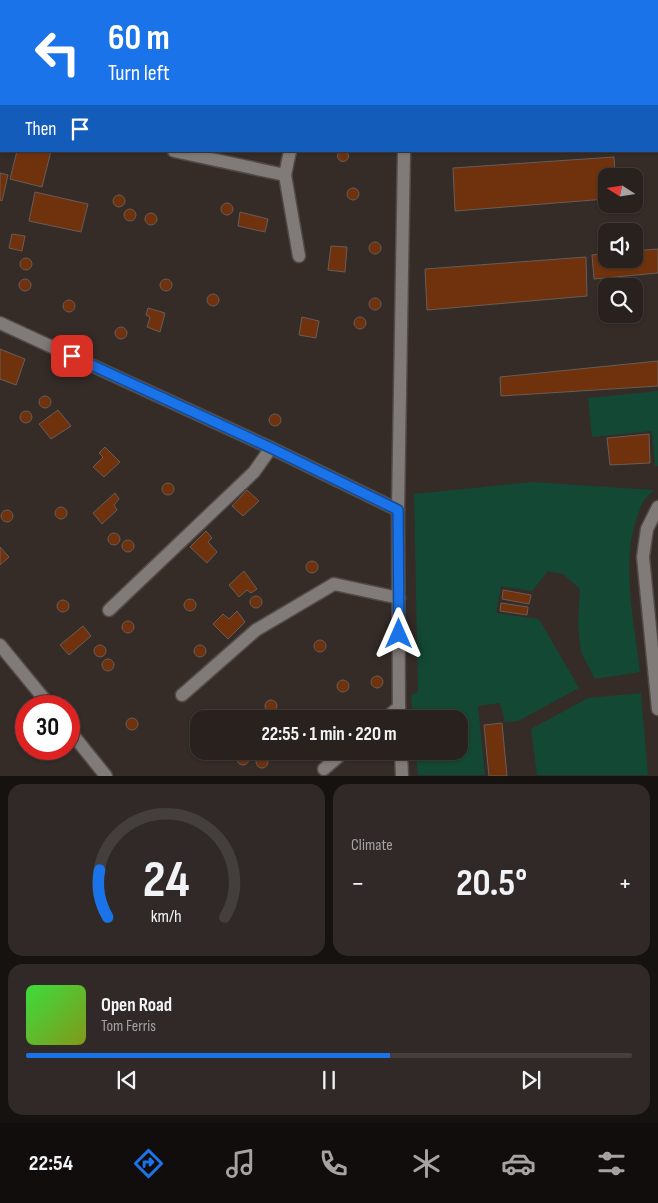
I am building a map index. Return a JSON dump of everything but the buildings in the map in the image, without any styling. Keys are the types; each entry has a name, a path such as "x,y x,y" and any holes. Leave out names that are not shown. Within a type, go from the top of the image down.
{"street":[{"path":"179,152 285,175"},
{"path":"290,152 285,175 300,256"},
{"path":"399,710 398,510 404,152"},
{"path":"0,323 271,448 398,510"},
{"path":"110,610 254,472 271,448"},
{"path":"658,507 647,529 643,557 658,709"},
{"path":"182,695 256,630 334,584 398,598"},
{"path":"0,645 41,695"},
{"path":"80,744 106,776"},
{"path":"324,768 334,760"},
{"path":"401,760 402,776"}],"green space":[{"path":"658,391 658,466 655,466 652,431 592,437 588,398"},
{"path":"532,482 654,490 642,504 635,524 629,566 640,672 595,679 581,652 578,624 580,589 563,574 548,571 532,591 501,586 496,613 539,619 579,688 518,721 505,722 500,703 478,706 485,775 418,775 417,760 468,760 468,710 412,710 411,695 418,692 414,494"},
{"path":"641,693 648,775 537,775 531,729 588,698"}],"route":[{"path":"72,356 271,448 398,510 399,634"}]}
